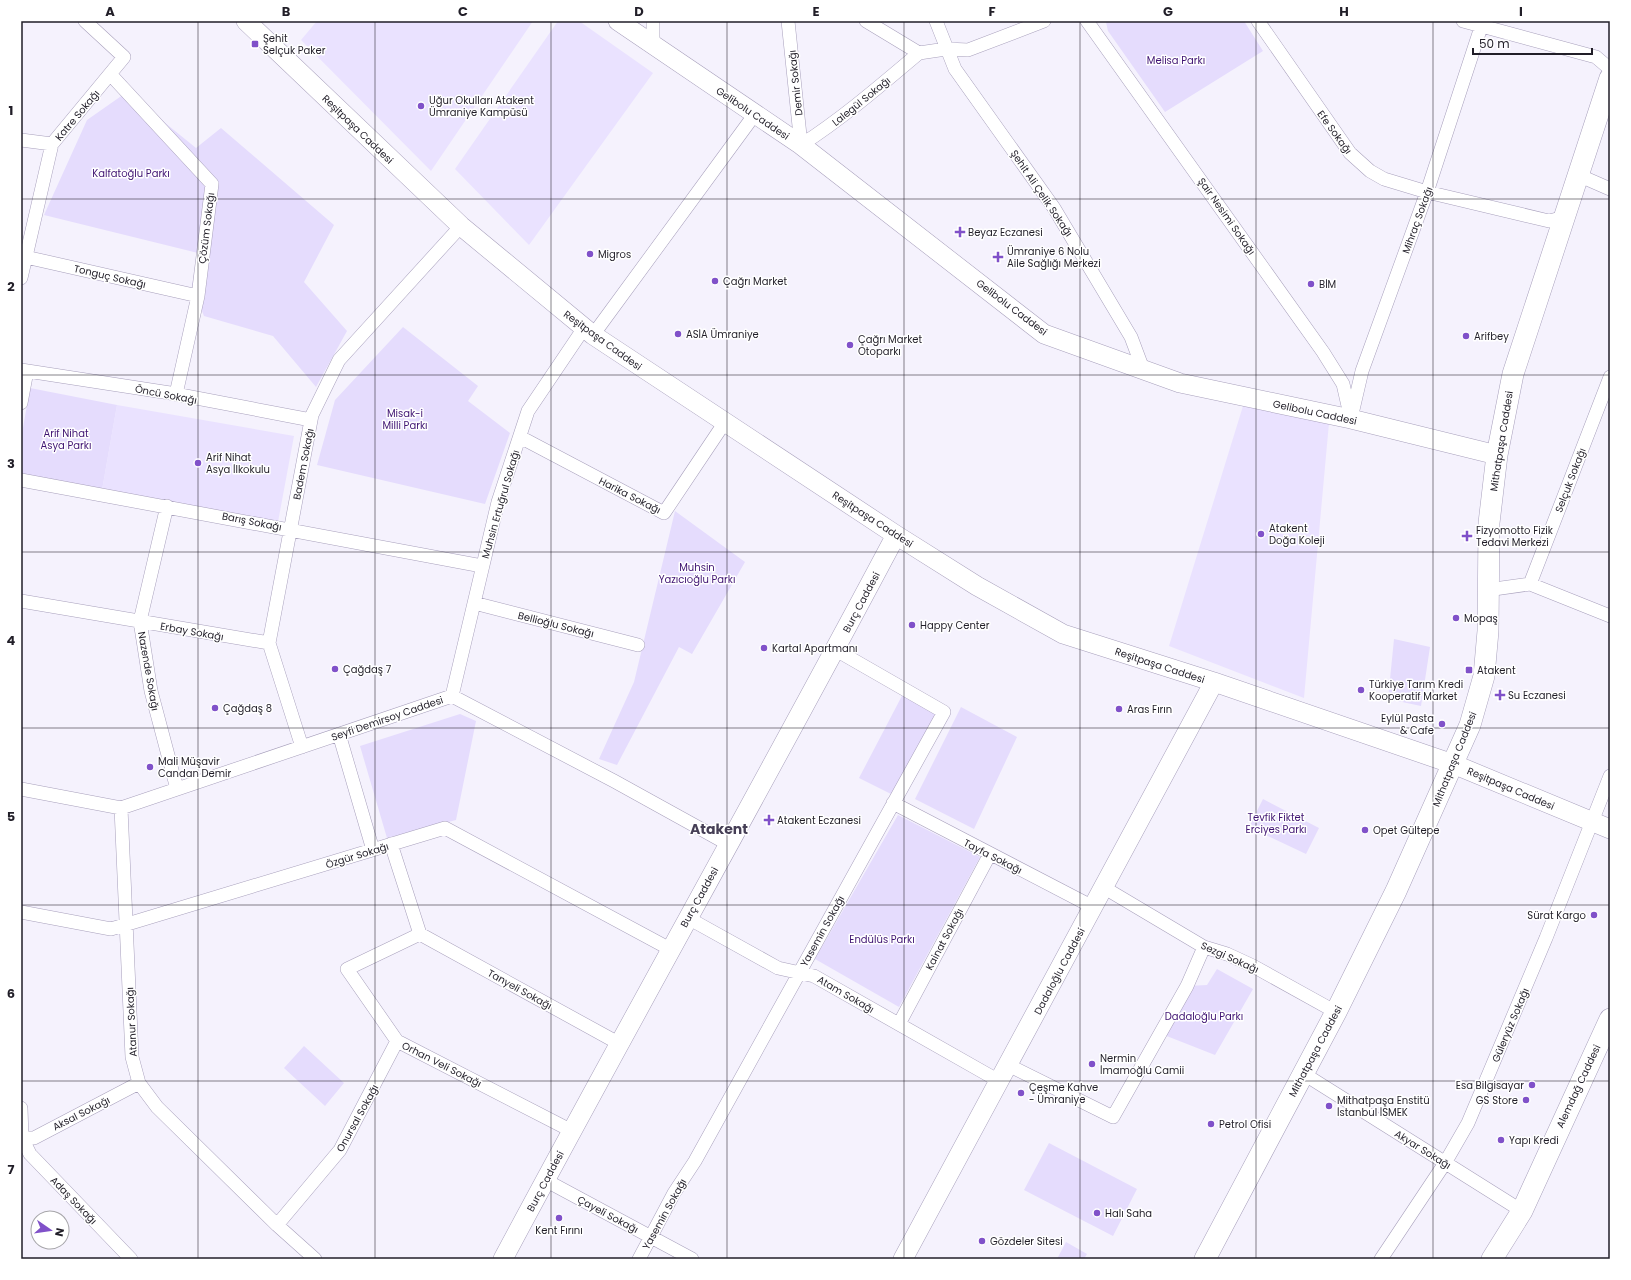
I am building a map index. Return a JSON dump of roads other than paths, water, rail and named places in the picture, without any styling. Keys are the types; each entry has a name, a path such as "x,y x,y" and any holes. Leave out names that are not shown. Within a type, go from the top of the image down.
{"main road":[{"name":"Mithatpaşa Caddesi","path":"1205,1259 1336,1012 1396,891 1470,725 1484,676 1488,631 1487,590 1489,523 1497,455 1513,374 1610,78"},
{"name":"Alemdağ Caddesi","path":"1492,1259 1522,1211 1610,1019"}],"street":[{"name":"Katre Sokağı","path":"21,278 23,256 52,144 124,57 85,21"},
{"name":"Reşitpaşa Caddesi","path":"246,21 461,226 588,331 896,535 978,586 1063,634 1214,682 1453,764 1610,830"},
{"name":"Gelibolu Caddesi","path":"618,21 801,145 1044,334 1180,383 1351,419 1497,455"},
{"path":"653,21 654,46"},
{"name":"Demir Sokağı","path":"788,21 801,145"},
{"path":"866,21 918,53 946,49 968,50 1044,21"},
{"name":"Şehit Ali Çelik Sokağı","path":"936,21 954,69 1054,208 1131,337 1143,369"},
{"name":"Şair Nesimi Sokağı","path":"1087,21 1323,352 1343,384 1351,419"},
{"name":"Efe Sokağı","path":"1258,21 1350,153 1370,171 1384,179 1427,192 1550,222 1565,217"},
{"path":"1463,21 1482,23 1596,57 1610,69"},
{"name":"Mihraç Sokağı","path":"1351,419 1362,371 1427,192 1482,23"},
{"name":"Lalegül Sokağı","path":"801,145 824,130 882,85 918,53"},
{"name":"Çözüm Sokağı","path":"111,74 212,184 198,296 176,394"},
{"name":"Muhsin Ertuğrul Sokağı","path":"452,696 498,502 528,411 755,114"},
{"path":"21,140 52,144"},
{"path":"1578,175 1610,189"},
{"name":"Badem Sokağı","path":"302,747 269,643 311,420 339,360 461,226"},
{"name":"Tonguç Sokağı","path":"23,256 198,296"},
{"path":"21,403 24,370"},
{"name":"Öncü Sokağı","path":"24,370 176,394 311,420"},
{"name":"Selçuk Sokağı","path":"1530,584 1610,377"},
{"name":"Harika Sokağı","path":"520,437 664,513 725,422"},
{"name":"Barış Sokağı","path":"21,480 291,529 482,566"},
{"name":"Nazende Sokağı","path":"167,506 140,621 150,691 177,789"},
{"name":"Burç Caddesi","path":"503,1259 670,949 836,650 896,535"},
{"path":"1487,590 1530,584 1610,616"},
{"name":"Erbay Sokağı","path":"21,601 269,643"},
{"name":"Bellioğlu Sokağı","path":"474,603 638,645"},
{"name":"Yasemin Sokağı","path":"639,1259 674,1193 695,1161 798,972 944,712 836,650"},
{"name":"Dadaloğlu Caddesi","path":"903,1259 1214,682"},
{"name":"Seyfi Demirsoy Caddesi","path":"21,789 120,808 452,696 610,778 728,844"},
{"path":"339,734 374,850"},
{"name":"Güleryüz Sokağı","path":"1381,1259 1445,1163 1468,1122 1546,938 1610,776"},
{"name":"Tayfa Sokağı","path":"893,803 1093,907"},
{"name":"Atanur Sokağı","path":"120,808 132,1057 139,1083 158,1107 277,1225 315,1259"},
{"name":"Özgür Sokağı","path":"21,912 111,929 445,828 670,949"},
{"path":"391,844 420,934"},
{"name":"Kainat Sokağı","path":"899,1024 990,854"},
{"name":"Sezgi Sokağı","path":"1104,887 1204,947 1227,954 1253,966 1336,1012"},
{"name":"Atam Sokağı","path":"688,918 778,968 814,976 999,1081"},
{"name":"Orhan Veli Sokağı","path":"420,934 347,969 397,1041 572,1131"},
{"name":"Tanyeli Sokağı","path":"420,934 620,1044"},
{"path":"1008,1065 1113,1117 1187,986 1204,947"},
{"name":"Onursal Sokağı","path":"277,1225 340,1150 397,1041"},
{"name":"Akyar Sokağı","path":"1304,1074 1522,1211"},
{"name":"Aksal Sokağı","path":"22,1138 34,1138 139,1083"},
{"path":"21,1108 22,1138"},
{"name":"Adaş Sokağı","path":"22,1138 30,1154 131,1259"},
{"name":"Çayeli Sokağı","path":"545,1180 692,1259"}],"place":[{"name":"Şehit Selçuk Paker","path":"255,44"},
{"name":"Uğur Okulları Atakent Ümraniye Kampüsü","path":"421,106"},
{"name":"Beyaz Eczanesi","path":"960,232"},
{"name":"Migros","path":"590,254"},
{"name":"Ümraniye 6 Nolu Aile Sağlığı Merkezi","path":"998,257"},
{"name":"Çağrı Market","path":"715,281"},
{"name":"BİM","path":"1311,284"},
{"name":"ASİA Ümraniye","path":"678,334"},
{"name":"Arifbey","path":"1466,336"},
{"name":"Çağrı Market Otoparkı","path":"850,345"},
{"name":"Arif Nihat Asya İlkokulu","path":"198,463"},
{"name":"Atakent Doğa Koleji","path":"1261,534"},
{"name":"Fizyomotto Fizik Tedavi Merkezi","path":"1467,536"},
{"name":"Mopaş","path":"1456,618"},
{"name":"Happy Center","path":"912,625"},
{"name":"Kartal Apartmanı","path":"764,648"},
{"name":"Çağdaş 7","path":"335,669"},
{"name":"Atakent","path":"1469,670"},
{"name":"Türkiye Tarım Kredi Kooperatif Market","path":"1361,690"},
{"name":"Su Eczanesi","path":"1500,695"},
{"name":"Çağdaş 8","path":"215,708"},
{"name":"Aras Fırın","path":"1119,709"},
{"name":"Eylül Pasta & Cafe","path":"1442,724"},
{"name":"Mali Müşavir Candan Demir","path":"150,767"},
{"name":"Atakent Eczanesi","path":"769,820"},
{"name":"Opet Gültepe","path":"1365,830"},
{"name":"Sürat Kargo","path":"1594,915"},
{"name":"Nermin İmamoğlu Camii","path":"1092,1064"},
{"name":"Esa Bilgisayar","path":"1532,1085"},
{"name":"Çeşme Kahve - Ümraniye","path":"1021,1093"},
{"name":"GS Store","path":"1526,1100"},
{"name":"Mithatpaşa Enstitü İstanbul İSMEK","path":"1329,1106"},
{"name":"Petrol Ofisi","path":"1211,1124"},
{"name":"Yapı Kredi","path":"1501,1140"},
{"name":"Halı Saha","path":"1097,1213"},
{"name":"Kent Fırını","path":"559,1218"},
{"name":"Gözdeler Sitesi","path":"982,1241"}],"district":[{"name":"Atakent","path":"719,829"}],"park label":[{"name":"Melisa Parkı","path":"1176,60"},
{"name":"Kalfatoğlu Parkı","path":"131,173"},
{"name":"Misak-i Milli Parkı","path":"405,418"},
{"name":"Arif Nihat Asya Parkı","path":"66,438"},
{"name":"Muhsin Yazıcıoğlu Parkı","path":"697,572"},
{"name":"Tevfik Fiktet Erciyes Parkı","path":"1276,822"},
{"name":"Endülüs Parkı","path":"882,939"},
{"name":"Dadaloğlu Parkı","path":"1204,1016"}]}
